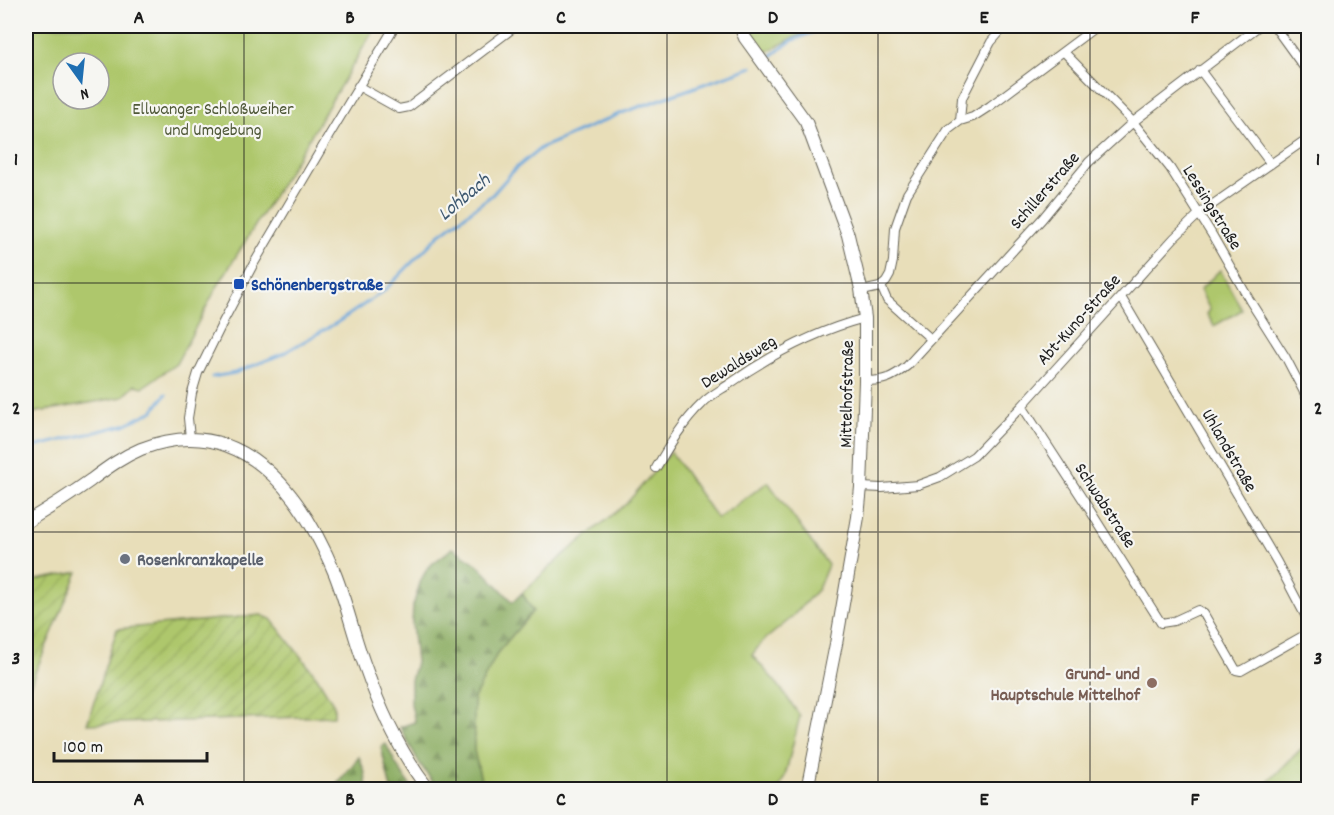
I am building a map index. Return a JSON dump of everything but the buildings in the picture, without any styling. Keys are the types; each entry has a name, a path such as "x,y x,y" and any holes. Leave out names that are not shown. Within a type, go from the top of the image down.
{"street":[{"path":"190,438 188,418 192,393 198,373 224,320 253,265 395,26"},
{"path":"358,86 399,109 409,107 516,26"},
{"name":"Mittelhofstraße","path":"740,26 746,38 806,122 848,235 862,291 866,318 861,487 846,590 807,789"},
{"path":"960,121 962,98 991,42 1005,26"},
{"path":"862,291 880,286 890,275 895,228 907,194 948,130 960,121 973,117 990,106 1097,26"},
{"name":"Schillerstraße","path":"865,381 884,380 907,366 1042,219 1089,162 1133,122 1259,26"},
{"path":"1274,26 1308,73"},
{"name":"Lessingstraße","path":"1064,52 1133,122 1170,168 1286,358 1308,400"},
{"path":"1200,70 1271,164"},
{"name":"Abt-Kuno-Straße","path":"861,487 899,488 918,485 940,477 974,456 1174,238 1199,214 1308,138"},
{"path":"880,286 887,300 931,339"},
{"name":"Uhlandstraße","path":"1121,297 1308,621"},
{"name":"Dewaldsweg","path":"656,468 672,440 702,403 748,371 802,341 839,325 866,318"},
{"name":"Schwabstraße","path":"1022,406 1161,623 1174,621 1198,610 1204,614 1236,670 1241,672 1308,633"},
{"path":"26,522 47,510 117,460 142,449 172,441 190,438 231,446 257,461 284,486 310,524 324,550 336,576 366,669 384,714 401,750 429,789"}],"green space":[{"name":"Ellwanger Schloßweiher und Umgebung","path":"26,26 376,26 217,287 176,364 143,387 135,385 123,397 26,414"},
{"path":"750,26 817,26 766,52 752,34"},
{"path":"1220,270 1242,310 1214,326 1207,314 1210,310 1200,290"},
{"path":"671,452 717,519 768,482 828,565 818,589 789,620 762,642 752,655 779,686 800,716 785,776 779,789 483,789 474,751 474,698 498,652 533,611 522,593 562,556 626,504"},
{"path":"453,548 477,564 513,602 522,593 533,611 498,652 474,698 474,751 483,789 438,789 420,764 400,727 415,722 411,704 411,680 416,662 412,624 413,606 421,580 428,567"},
{"path":"78,572 26,694 26,582"},
{"path":"261,615 271,619 317,677 334,705 334,716 87,724 117,629"},
{"path":"386,744 412,789 391,789 381,747"},
{"path":"1308,745 1308,789 1271,789 1267,783 1304,746"},
{"path":"359,757 365,773 367,789 333,789"}],"waterway":[{"name":"Lohbach","path":"771,56 791,41 828,26"},
{"name":"Lohbach","path":"212,377 235,373 282,354 338,322 384,291 439,235 492,195 515,169 541,148 619,114 752,67"},
{"name":"Lohbach","path":"26,449 124,425 153,411 166,394"}],"place":[{"name":"Schönenbergstraße","path":"239,284"},
{"name":"Rosenkranzkapelle","path":"125,559"},
{"name":"Grund- und Hauptschule Mittelhof","path":"1152,683"}]}
